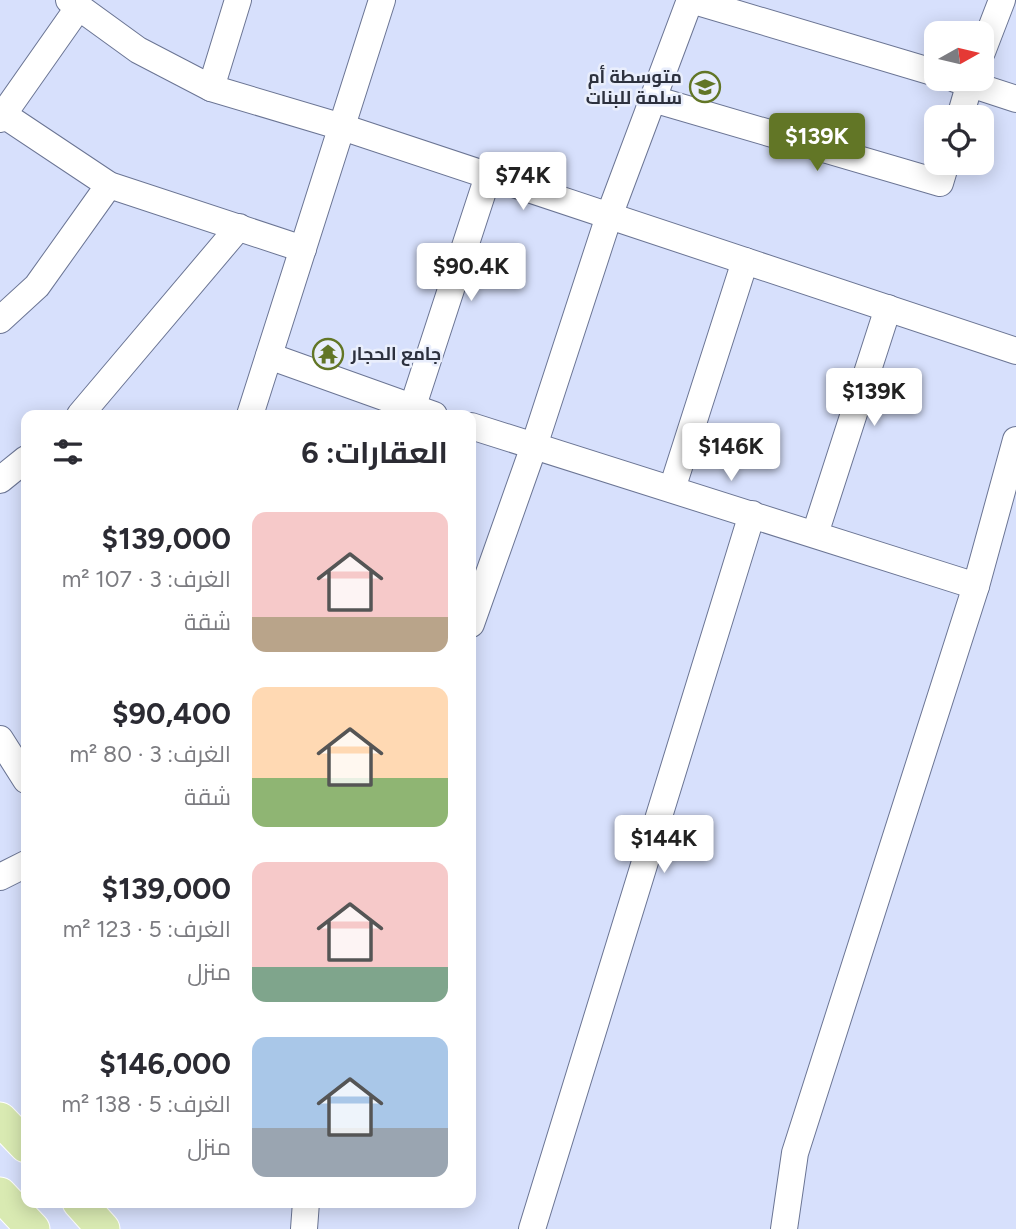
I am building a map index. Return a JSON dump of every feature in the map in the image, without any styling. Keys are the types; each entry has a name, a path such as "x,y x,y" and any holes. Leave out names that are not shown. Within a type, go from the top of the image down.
{"main road":[{"path":"0,1119 21,1141"},
{"path":"0,1194 33,1229"},
{"path":"84,1208 103,1229"}],"street":[{"path":"211,88 238,0"},
{"path":"252,410 382,0"},
{"path":"476,610 534,446 609,216 690,0 924,69"},
{"path":"994,21 1002,0"},
{"path":"303,248 109,185 2,117 74,4 138,50 211,88 342,127 1016,351"},
{"path":"994,91 1016,99"},
{"path":"653,99 940,183 942,175"},
{"path":"420,410 488,176"},
{"path":"0,320 37,286 109,185"},
{"path":"84,410 239,227"},
{"path":"672,489 745,261"},
{"path":"815,534 888,308"},
{"path":"269,356 411,410"},
{"path":"476,428 976,586"},
{"path":"784,1229 795,1153 976,586 1016,440"},
{"path":"0,480 21,463"},
{"path":"523,1228 752,514"},
{"path":"0,739 21,772"},
{"path":"0,877 21,866"},
{"path":"304,1229 306,1208"}],"place":[{"name":"متوسطة أم سلمة للبنات","path":"705,87"},
{"name":"جامع الحجار","path":"328,354"}]}
